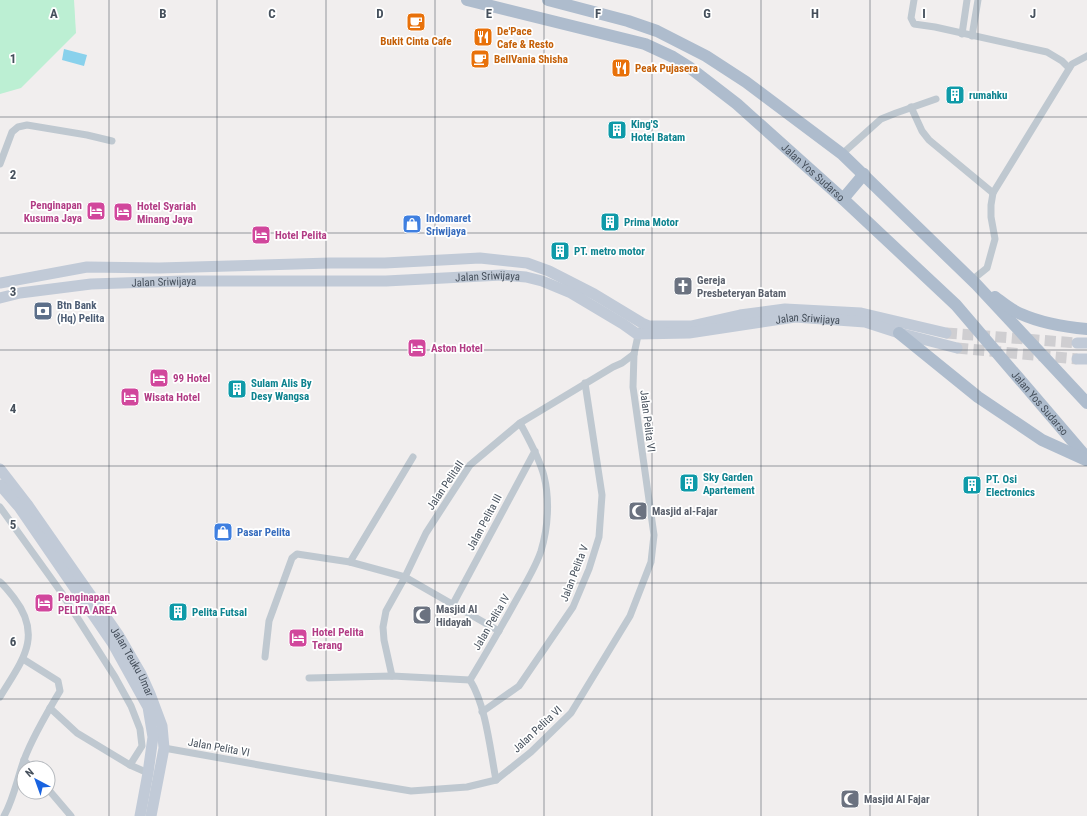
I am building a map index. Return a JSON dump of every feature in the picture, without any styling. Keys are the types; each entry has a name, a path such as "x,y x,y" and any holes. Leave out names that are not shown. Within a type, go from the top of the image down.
{"main road":[{"name":"Jalan Yos Sudarso","path":"467,0 645,44 673,57 689,67 738,104 843,199 956,305 1087,459"},
{"path":"548,0 628,21 657,31 706,56 746,82 842,154 864,174 974,282 1087,403"},
{"path":"843,199 864,174"},
{"name":"Jalan Sriwijaya","path":"0,283 87,267 127,268 385,263 480,258 527,263 549,270 649,326 691,326 740,315 785,308 861,313 946,333"},
{"path":"330,263 330,281"},
{"path":"127,268 127,283"},
{"name":"Jalan Sriwijaya","path":"0,298 20,293 91,284 183,281 386,281 502,275 526,277 542,281 571,293 637,334 689,333 795,317 865,322 899,333 957,348"},
{"path":"974,282 1019,313 1029,317 1070,327 1087,329"},
{"path":"899,333 978,397 1042,440 1087,459"},
{"name":"Jalan Teuku Umar","path":"0,469 27,504 114,629 141,674 162,726 164,748 151,816"},
{"name":"Jalan Teuku Umar","path":"0,485 19,507 113,644 148,707 153,737 140,816"}],"street":[{"path":"914,0 911,18 914,24 935,27 1047,52 1062,61 1069,68"},
{"path":"962,34 967,0"},
{"path":"972,36 978,0"},
{"path":"974,282 987,268 995,239 991,218 993,193 1069,68 1072,64 1087,56"},
{"path":"842,154 881,119 936,99"},
{"path":"911,107 922,132 929,140 993,193"},
{"path":"0,164 12,132 18,127 27,125 87,135 112,141"},
{"name":"Jalan Pelita VI","path":"164,748 304,774 411,791 467,787 496,780 531,752 571,713 630,616 651,562 654,535 633,394 634,354 637,334 642,323"},
{"name":"Jalan PelitaII","path":"392,676 384,640 383,627 386,611 405,577 426,533 470,465 520,423 622,363 634,354"},
{"name":"Jalan Pelita V","path":"482,712 519,686 573,607 589,569 599,536 602,495 586,383"},
{"name":"Jalan Pelita IV","path":"470,680 529,578 540,553 545,533 547,499 544,476 535,451 520,423"},
{"name":"Jalan Pelita III","path":"453,604 535,451"},
{"path":"350,562 413,457"},
{"path":"0,507 61,592 115,677 131,706 140,729 142,746 130,765"},
{"path":"265,657 268,621 292,558 297,554 350,562 405,577 499,631"},
{"path":"0,582 21,608 28,626 29,638 23,659 0,697"},
{"path":"23,659 58,681 60,691 24,760"},
{"path":"309,678 392,676 470,680 475,688 482,712 496,780"},
{"path":"50,708 77,733 130,765 148,773"},
{"path":"4,816 10,804 16,785"},
{"path":"56,798 71,816"}],"green space":[{"path":"0,0 74,0 76,33 21,88 0,94"}],"water":[{"path":"64,49 87,55 84,66 62,60"}],"tunnel":[{"path":"946,333 1077,343"},
{"path":"957,348 1077,359"}],"place":[{"name":"Bukit Cinta Cafe","path":"416,22"},
{"name":"De'Pace Cafe & Resto","path":"483,37"},
{"name":"BellVania Shisha","path":"480,59"},
{"name":"Peak Pujasera","path":"621,68"},
{"name":"rumahku","path":"955,95"},
{"name":"King'S Hotel Batam","path":"617,130"},
{"name":"Penginapan Kusuma Jaya","path":"96,211"},
{"name":"Hotel Syariah Minang Jaya","path":"123,212"},
{"name":"Prima Motor","path":"610,222"},
{"name":"Indomaret Sriwijaya","path":"412,224"},
{"name":"Hotel Pelita","path":"261,235"},
{"name":"PT. metro motor","path":"560,251"},
{"name":"Gereja Presbeteryan Batam","path":"683,286"},
{"name":"Btn Bank (Hq) Pelita","path":"43,311"},
{"name":"Aston Hotel","path":"417,348"},
{"name":"99 Hotel","path":"159,378"},
{"name":"Sulam Alis By Desy Wangsa","path":"237,389"},
{"name":"Wisata Hotel","path":"130,397"},
{"name":"Sky Garden Apartement","path":"689,483"},
{"name":"PT. Osi Electronics","path":"972,485"},
{"name":"Masjid al-Fajar","path":"638,511"},
{"name":"Pasar Pelita","path":"223,532"},
{"name":"Penginapan PELITA AREA","path":"44,603"},
{"name":"Pelita Futsal","path":"178,612"},
{"name":"Masjid Al Hidayah","path":"422,615"},
{"name":"Hotel Pelita Terang","path":"298,638"},
{"name":"Masjid Al Fajar","path":"850,799"}]}
